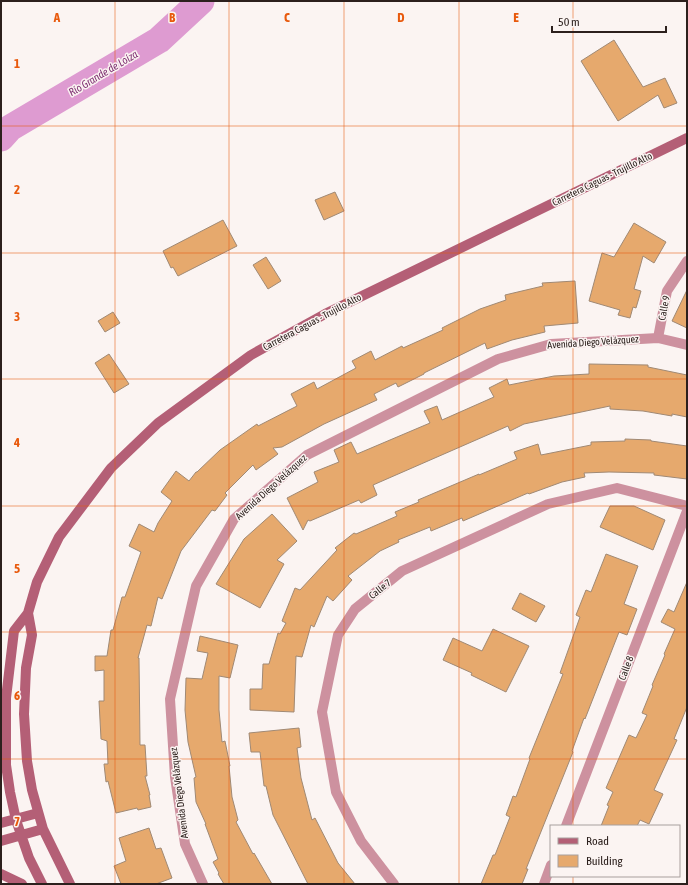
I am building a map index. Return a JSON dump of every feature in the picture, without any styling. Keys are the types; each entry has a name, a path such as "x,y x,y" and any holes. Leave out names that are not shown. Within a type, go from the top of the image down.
{"street":[{"name":"Carretera Caguas - Trujillo Alto","path":"42,884 29,858 16,820 6,765 5,722 7,679 14,631 28,613 38,582 60,537 111,468 158,423 251,355 325,314 687,138"},
{"name":"Calle 9","path":"658,338 667,291 687,261"},
{"name":"Avenida Diego Velázquez","path":"203,884 185,844 175,777 170,699 196,586 234,519 307,455 498,359 551,344 658,338 687,346"},
{"name":"Calle 7","path":"394,884 361,841 336,792 322,712 338,635 355,609 402,572 548,504 617,488 687,506"},
{"name":"Calle 8","path":"566,825 687,511"},
{"name":"Carretera Caguas - Trujillo Alto","path":"28,613 32,634 26,668 24,714 27,761 38,813 43,829 70,884"},
{"path":"1,698 7,679"},
{"path":"1,823 38,813"},
{"path":"1,841 43,829"},
{"path":"544,884 550,868"},
{"path":"1,874 22,884"}],"building":[{"path":"614,40 643,87 665,78 677,103 664,108 658,95 618,121 581,61"},
{"path":"335,192 344,211 324,220 315,200"},
{"path":"223,220 237,246 178,276 173,267 171,268 163,251"},
{"path":"634,223 666,242 654,263 643,256 634,289 641,291 636,308 633,307 630,318 618,315 620,310 589,301 602,253 614,257"},
{"path":"266,257 281,281 268,289 253,265"},
{"path":"575,281 578,323 544,326 545,332 512,340 487,349 485,343 398,387 396,383 374,394 377,400 324,424 282,447 273,448 278,454 256,470 253,465 225,493 227,495 215,511 212,510 181,551 162,599 158,597 151,626 147,625 138,658 140,745 145,745 147,776 145,776 150,795 151,807 138,810 137,808 116,813 108,781 106,782 104,764 108,764 107,741 101,739 99,701 104,701 104,670 95,671 95,656 107,656 111,630 113,630 122,597 125,597 141,552 129,546 139,524 154,532 172,501 161,492 176,471 189,481 196,472 220,450 257,424 258,426 297,406 291,394 314,382 317,389 356,368 352,361 371,351 375,360 402,346 403,348 443,330 442,328 480,309 506,300 505,295 543,286 542,283"},
{"path":"687,290 687,328 672,321"},
{"path":"113,312 120,323 105,332 98,321"},
{"path":"109,354 129,384 114,393 95,363"},
{"path":"589,364 648,365 648,367 687,375 687,417 672,414 672,416 643,411 610,409 610,406 524,424 510,431 508,426 373,485 377,495 361,503 359,500 310,521 308,520 303,530 287,498 318,482 314,472 339,462 334,450 351,442 357,454 430,423 424,411 437,406 442,420 494,397 489,388 507,379 509,385 554,376 589,374"},
{"path":"625,439 651,440 687,446 687,479 654,475 654,473 584,473 585,477 562,482 529,494 528,493 463,521 462,518 431,531 430,527 398,540 399,542 380,551 348,576 352,580 333,601 327,596 314,627 311,625 302,657 296,656 294,712 250,710 250,689 262,689 263,664 269,664 278,633 280,634 286,623 282,621 295,588 300,590 337,550 335,548 354,533 356,534 397,516 395,512 419,502 418,500 517,459 514,452 538,444 541,455 591,445 591,442 625,441"},
{"path":"610,506 634,506 665,520 653,550 600,527"},
{"path":"272,514 297,541 277,560 284,564 260,608 216,584 244,539"},
{"path":"606,554 638,566 624,604 637,609 627,635 619,632 585,719 584,718 572,751 573,752 526,869 528,869 522,884 481,884 493,855 495,855 510,817 506,815 513,796 516,797 530,759 529,758 563,674 560,673 580,617 576,615 586,590 591,592"},
{"path":"687,582 687,707 674,739 677,740 654,790 663,794 649,824 640,820 638,825 601,825 609,806 607,805 613,792 606,788 629,735 636,738 647,715 642,713 675,629 661,622 668,609 674,612"},
{"path":"520,593 545,606 536,622 512,609"},
{"path":"493,629 529,646 506,692 471,675 472,673 443,660 453,638 482,651"},
{"path":"200,636 238,645 230,678 219,676 219,710 222,742 225,741 230,766 232,797 238,820 236,822 253,854 254,853 272,884 224,884 213,862 218,859 206,824 196,802 194,778 196,777 188,742 185,710 186,678 202,679 208,653 197,651"},
{"path":"299,728 301,747 297,748 301,778 312,820 315,818 338,863 355,884 308,884 273,815 266,786 264,786 260,752 251,752 249,733"},
{"path":"149,828 156,849 161,848 172,878 156,884 121,884 114,866 126,861 119,838"}],"waterway":[{"name":"Río Grande de Loíza","path":"1,138 10,128 159,40 201,1"}]}
